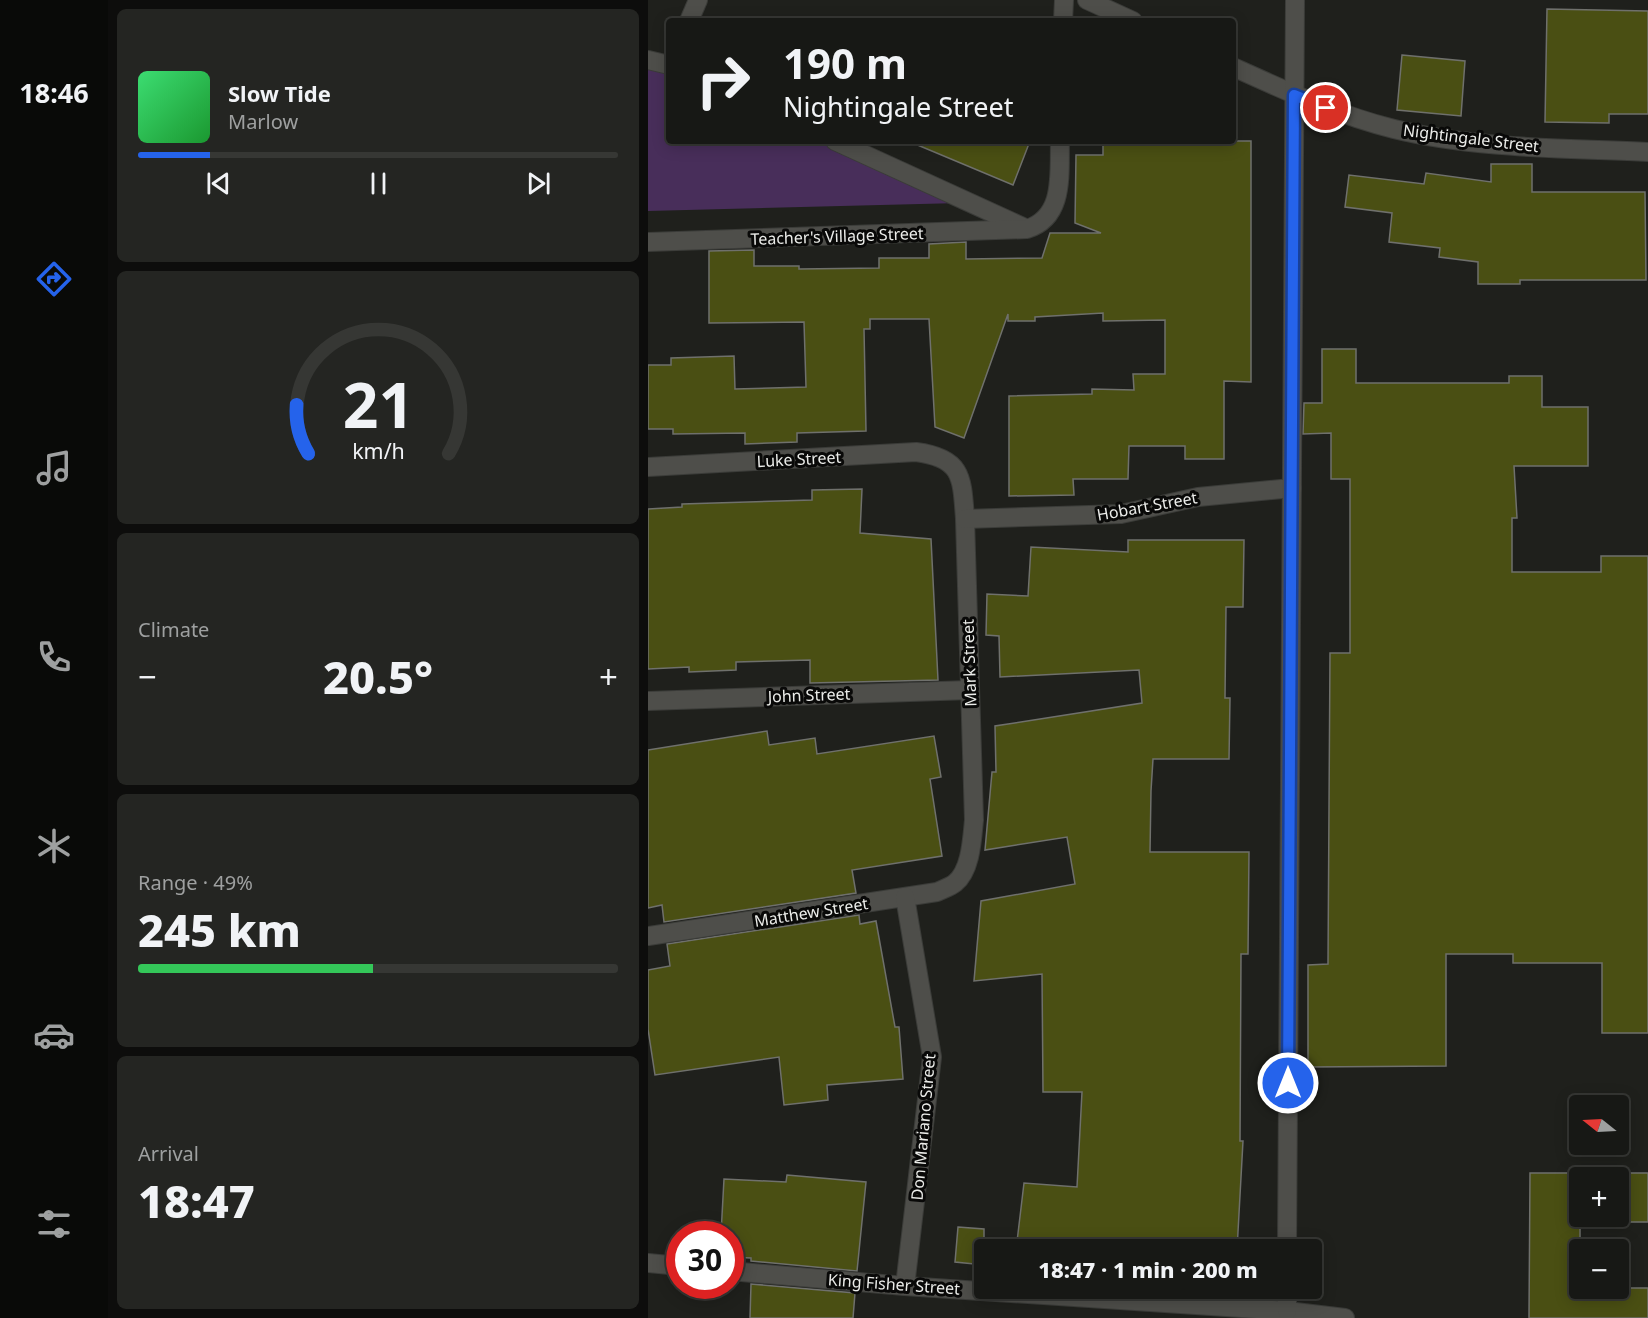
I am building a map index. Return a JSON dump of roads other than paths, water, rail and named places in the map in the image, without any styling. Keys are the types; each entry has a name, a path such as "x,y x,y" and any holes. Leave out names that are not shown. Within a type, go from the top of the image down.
{"street":[{"path":"690,18 698,0"},
{"path":"1063,18 1064,0"},
{"path":"1087,0 1126,18"},
{"path":"1287,1239 1295,0"},
{"path":"648,60 666,64"},
{"name":"Nightingale Street","path":"1236,68 1294,95 1352,117 1396,129 1449,139 1540,147 1648,152"},
{"path":"842,144 1027,229 1040,225 1049,215 1058,195 1060,144"},
{"name":"Teacher's Village Street","path":"648,242 1027,229"},
{"name":"Luke Street","path":"648,467 916,452 933,454 948,461"},
{"name":"Mark Street","path":"948,461 957,469 962,480 965,519 974,820 971,848 964,869"},
{"name":"Hobart Street","path":"965,519 1121,514 1198,497 1292,488"},
{"name":"John Street","path":"648,701 970,690"},
{"name":"Matthew Street","path":"648,936 938,892 956,883 964,869"},
{"name":"Don Mariano Street","path":"905,897 932,1057 905,1286"},
{"path":"648,1263 666,1265"},
{"name":"King Fisher Street","path":"744,1271 905,1286 1287,1311 1345,1318"},
{"path":"1287,1299 1287,1311"}]}
